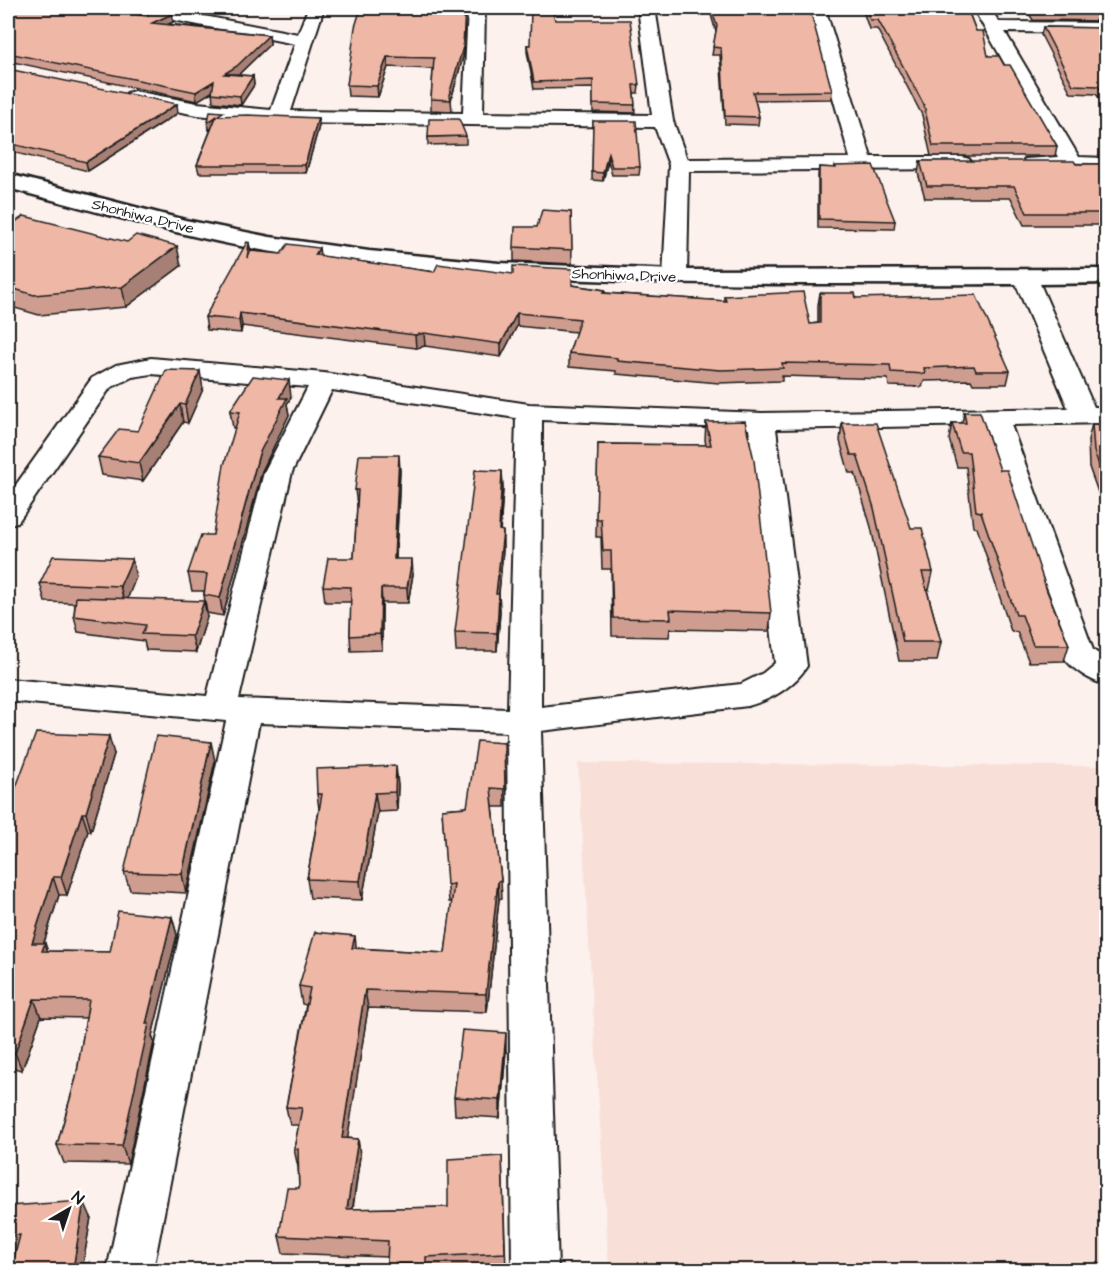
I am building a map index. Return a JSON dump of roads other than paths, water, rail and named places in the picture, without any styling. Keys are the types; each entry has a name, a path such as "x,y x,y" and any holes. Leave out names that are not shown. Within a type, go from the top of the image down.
{"street":[{"path":"138,8 305,41"},
{"path":"279,117 316,8"},
{"path":"473,120 477,8"},
{"path":"646,8 663,121 679,165 675,277"},
{"path":"817,8 862,163"},
{"path":"982,8 1072,163"},
{"path":"995,27 1107,28"},
{"path":"116,93 197,109 279,117 663,121"},
{"path":"679,165 978,163"},
{"path":"1013,163 1107,164"},
{"name":"Shonhiwa Drive","path":"8,182 184,227 270,244 369,258 500,270 675,277 1107,276"},
{"path":"8,512 101,382 126,370 151,366 324,381 529,412 762,421 1095,415 1025,277"},
{"path":"130,1270 232,710 278,472 324,381"},
{"path":"529,412 524,720 535,1270"},
{"path":"995,416 1079,656 1107,674"},
{"path":"8,690 232,710 524,720 748,695 774,681 791,666 762,421"}]}
